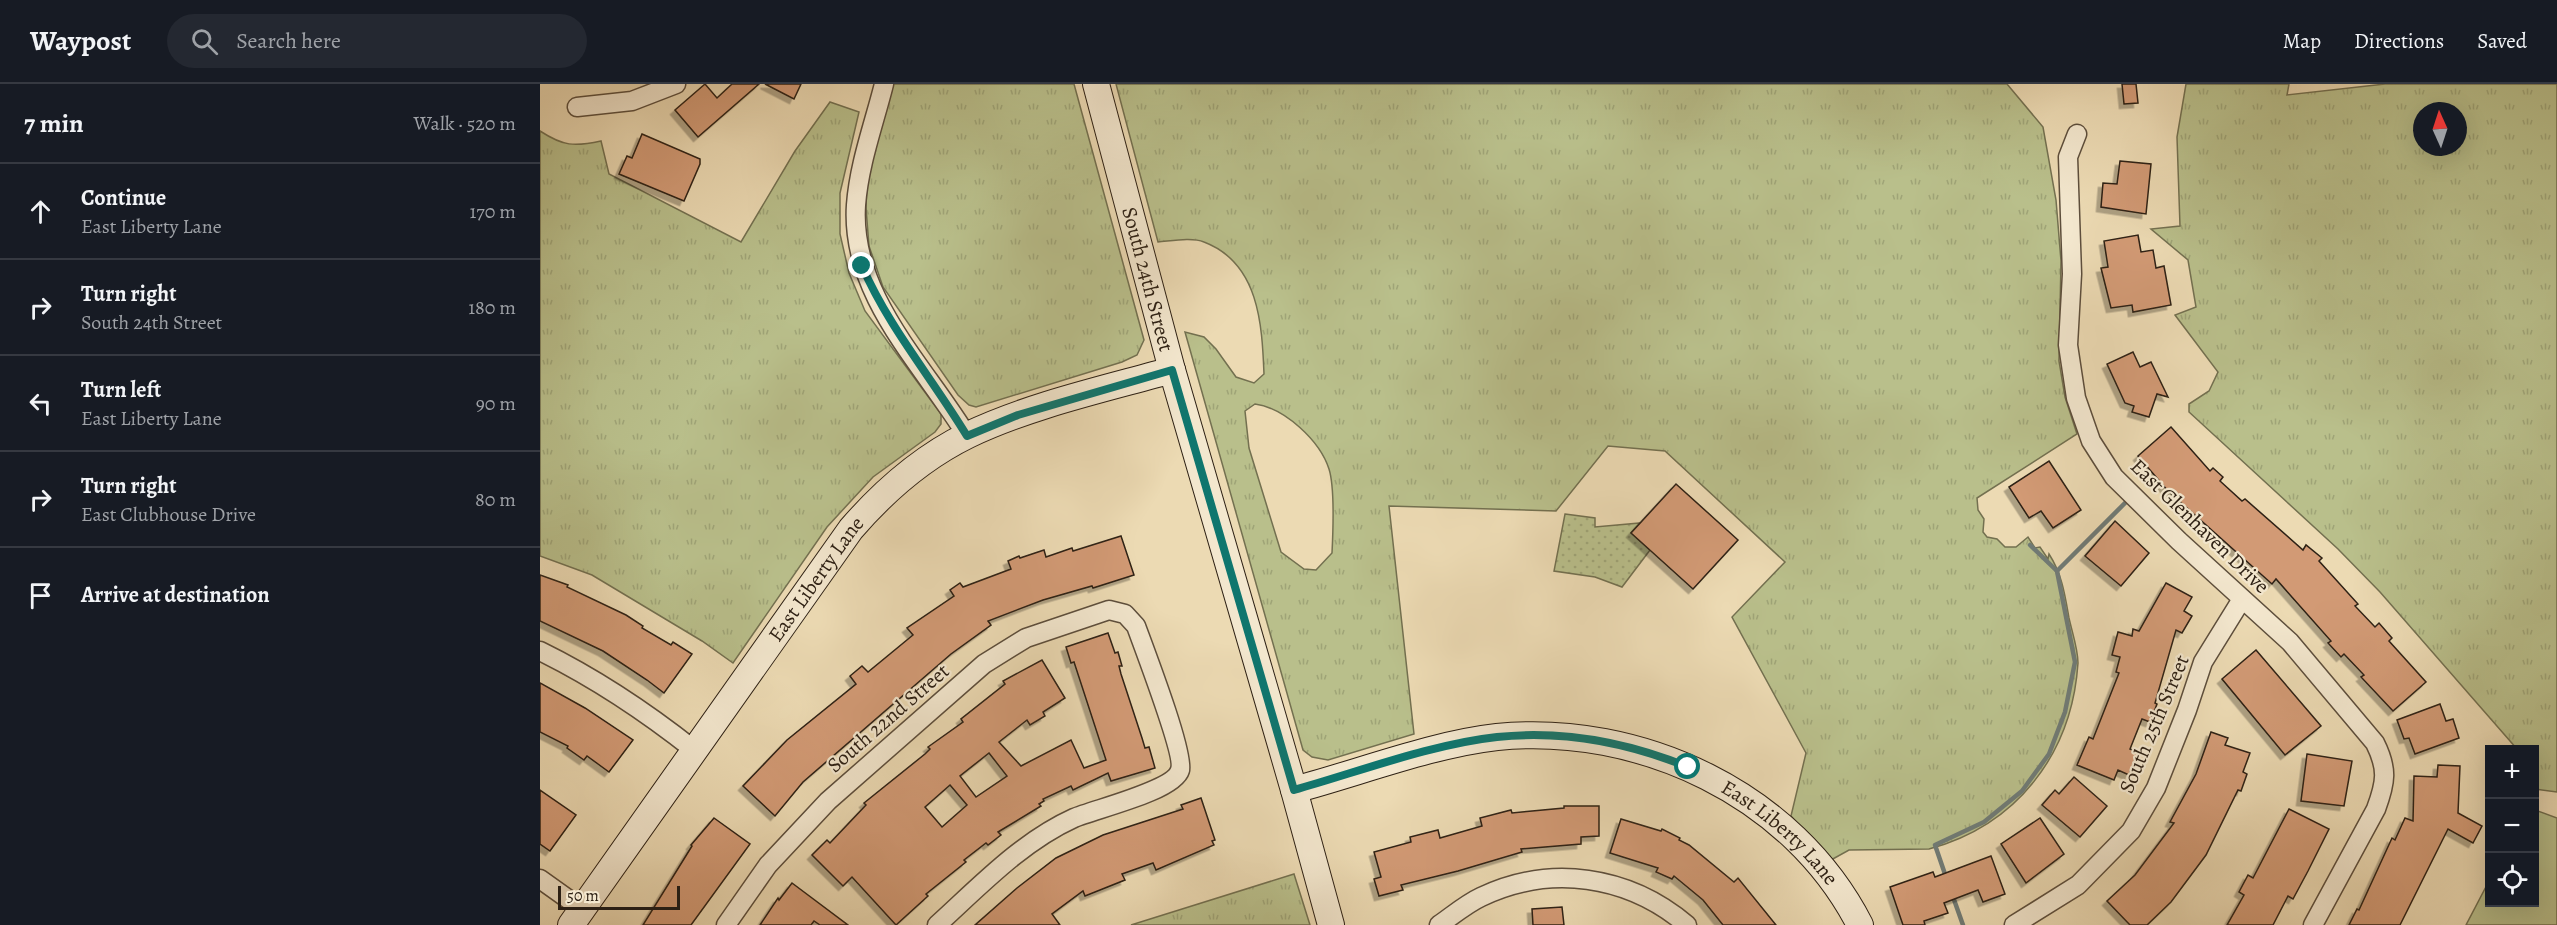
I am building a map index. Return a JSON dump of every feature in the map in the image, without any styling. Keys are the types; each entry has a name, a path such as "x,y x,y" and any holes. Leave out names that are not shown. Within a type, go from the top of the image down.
{"street":[{"path":"577,107 632,101 676,84"},
{"path":"884,84 861,171 856,206 862,266 899,336 967,436"},
{"name":"South 24th Street","path":"1096,84 1172,370 1331,925"},
{"name":"East Glenhaven Drive","path":"2077,135 2068,157 2072,274 2068,345 2076,398 2091,441 2114,477 2290,642 2368,734 2382,756 2385,771 2383,790 2376,809 2313,925"},
{"name":"East Liberty Lane","path":"576,917 851,529 898,482 967,436 1018,415 1172,370"},
{"name":"South 25th Street","path":"2014,925 2078,885 2131,831 2156,788 2203,662 2242,598"},
{"name":"South 22nd Street","path":"726,925 768,865 828,801 984,664 1026,638 1109,610 1125,614 1136,626 1177,747 1181,770 1175,779 1158,788 1073,819 1042,836 1015,855 937,925"},
{"path":"540,651 598,683 660,724 694,750"},
{"name":"East Liberty Lane","path":"1294,790 1447,747 1497,737 1549,735 1616,744 1688,767 1739,795 1766,814 1820,866 1860,925"},
{"path":"1439,925 1478,898 1499,889 1539,879 1562,877 1584,878 1623,887 1644,896 1687,925"},
{"path":"546,883 576,917"}],"green space":[{"path":"892,84 1074,84 1144,340 1137,355 1122,362 976,407 969,405 958,395 883,287 869,246 866,208 867,180"},
{"path":"1116,84 2007,84 2043,127 2056,200 2061,261 2059,361 2065,397 2077,434 1977,498 1978,510 1984,519 1983,532 1987,537 1997,539 2005,547 2016,547 2028,537 2035,548 2040,547 2048,559 2049,554 2062,585 2078,663 2065,727 2051,756 2034,781 2013,804 1989,823 1960,838 1929,849 1849,850 1831,860 1791,816 1806,753 1732,617 1785,562 1665,451 1608,446 1556,511 1389,506 1414,734 1328,760 1312,757 1303,750 1185,332 1204,337 1216,349 1236,377 1254,383 1264,374 1262,335 1254,297 1247,280 1236,264 1222,252 1204,242 1194,240 1158,242","holes":["1255,404 1289,419 1310,437 1329,469 1333,499 1332,553 1316,570 1304,569 1281,552 1249,448 1245,411"]},
{"path":"2186,84 2289,84 2287,95 2385,84 2557,84 2557,792 2539,790 2539,745 2514,745 2380,592 2338,549 2189,412 2189,404 2209,391 2218,372 2175,315 2196,307 2188,260 2151,229 2180,226 2177,137"},
{"path":"830,102 859,112 840,193 840,234 849,273 865,311 941,414 941,424 935,432 873,477 827,527 733,663 702,641 592,575 540,556 540,131 555,140 569,144 601,141 609,174 741,242 795,151"},
{"path":"1565,514 1595,518 1595,527 1640,523 1631,533 1650,550 1622,587 1595,577 1554,571"},
{"path":"2539,811 2557,818 2557,925 2466,925 2485,889 2485,907 2539,907"},
{"path":"1294,874 1310,925 1131,925"}],"building":[{"path":"705,84 717,98 732,84 759,84 698,137 675,110"},
{"path":"765,84 801,84 794,99"},
{"path":"2122,84 2136,84 2138,103 2124,104"},
{"path":"642,134 700,159 684,201 619,174 627,156 632,158"},
{"path":"2120,161 2151,164 2146,214 2101,207 2103,183 2117,184"},
{"path":"2138,235 2141,252 2153,250 2156,268 2164,266 2171,305 2133,312 2132,305 2111,308 2101,268 2108,267 2104,241"},
{"path":"2133,352 2140,367 2151,362 2168,397 2157,394 2149,417 2132,412 2134,406 2125,403 2107,364"},
{"path":"2171,427 2210,471 2213,468 2223,477 2220,481 2242,501 2245,499 2303,550 2306,545 2322,558 2319,561 2358,604 2355,606 2375,627 2379,623 2392,638 2389,641 2426,682 2393,711 2361,677 2364,675 2344,654 2341,657 2328,643 2331,641 2276,579 2272,584 2168,491 2138,456"},
{"path":"2049,461 2081,510 2053,528 2041,511 2029,518 2009,487"},
{"path":"1676,484 1738,540 1693,589 1631,533"},
{"path":"2115,521 2149,553 2121,586 2085,556"},
{"path":"1121,536 1134,575 1043,600 988,621 991,625 951,654 803,782 775,816 743,786 787,740 856,684 850,676 862,666 868,672 913,635 907,628 954,596 950,590 960,583 963,587 1011,569 1008,561 1019,556 1020,558 1044,550 1046,557"},
{"path":"540,575 568,585 567,587 626,615 643,626 642,628 671,645 673,642 692,654 664,693 603,651 540,621"},
{"path":"2166,583 2192,597 2184,611 2192,616 2182,633 2176,630 2155,703 2157,704 2150,722 2142,719 2130,749 2138,752 2129,775 2118,770 2114,780 2077,765 2089,737 2093,739 2119,673 2116,672 2120,657 2112,655 2118,632 2132,636 2133,629 2139,631"},
{"path":"1108,633 1115,653 1118,652 1122,666 1119,666 1121,674 1145,748 1149,747 1155,768 1111,781 1108,773 1073,790 1071,786 1043,799 1044,801 1039,804 1041,806 998,832 1001,835 964,860 966,862 926,894 928,896 896,925 852,877 843,886 812,855 827,840 830,843 866,805 864,803 925,754 930,749 928,747 963,722 961,719 1005,684 1003,681 1042,660 1065,698 1043,712 1045,716 1030,725 1027,720 999,742 1021,766 1071,740 1084,768 1106,760 1074,662 1071,663 1066,647","holes":["989,753 1007,776 976,797 960,776","950,785 967,805 942,827 925,807"]},
{"path":"2256,650 2321,726 2285,755 2222,679"},
{"path":"540,683 585,708 633,740 609,772 587,756 584,760 567,748 568,746 540,732"},
{"path":"2440,704 2446,721 2453,719 2459,738 2415,754 2409,738 2404,739 2397,720"},
{"path":"2211,732 2228,738 2225,745 2250,753 2243,772 2247,774 2241,791 2238,790 2206,855 2171,902 2147,925 2130,925 2107,901 2135,875 2174,823 2170,822 2196,774"},
{"path":"2307,754 2352,761 2344,806 2301,801"},
{"path":"2438,765 2460,766 2458,813 2482,826 2473,843 2448,829 2400,925 2349,925 2357,909 2359,910 2392,838 2395,840 2405,818 2413,821 2414,776 2437,777"},
{"path":"2074,777 2107,806 2080,837 2042,805 2055,790 2059,794"},
{"path":"540,790 576,815 550,851 540,844"},
{"path":"1201,798 1215,840 1212,841 1214,845 1156,870 1153,863 1122,874 1125,880 1085,896 1083,891 1052,914 1060,925 975,925 1056,858 1103,835 1183,809 1181,805"},
{"path":"1564,806 1599,806 1599,836 1581,837 1581,844 1521,849 1522,852 1401,885 1403,890 1379,896 1374,879 1381,877 1374,852 1411,842 1410,837 1438,830 1440,838 1482,826 1480,818 1511,810 1512,813 1564,808"},
{"path":"2289,809 2329,829 2308,871 2293,899 2288,896 2273,925 2227,925 2244,895 2239,892 2248,875 2253,878"},
{"path":"714,818 750,844 691,925 643,925 691,845"},
{"path":"2040,818 2064,854 2026,883 2001,844"},
{"path":"1621,819 1661,831 1662,829 1680,838 1679,840 1689,845 1734,882 1738,878 1776,925 1723,925 1703,900 1674,876 1672,879 1656,872 1658,868 1610,853"},
{"path":"1991,856 2005,894 1983,902 1978,890 1944,903 1948,913 1924,921 1925,925 1903,925 1890,887 1933,872 1935,877"},
{"path":"792,883 848,925 820,925 814,921 811,925 760,925 778,898 779,900"},
{"path":"1562,907 1564,925 1533,925 1532,909"}],"waterway":[{"path":"1946,877 1935,845 1984,822 2022,791 2049,754 2065,712 2075,662 2057,571 2129,499"},
{"path":"2030,545 2057,571"},
{"path":"1952,894 1963,925"}],"route":[{"path":"862,266 899,336 967,436 1018,415 1172,370 1294,790 1447,747 1497,737 1549,735 1606,741 1688,767"}]}
